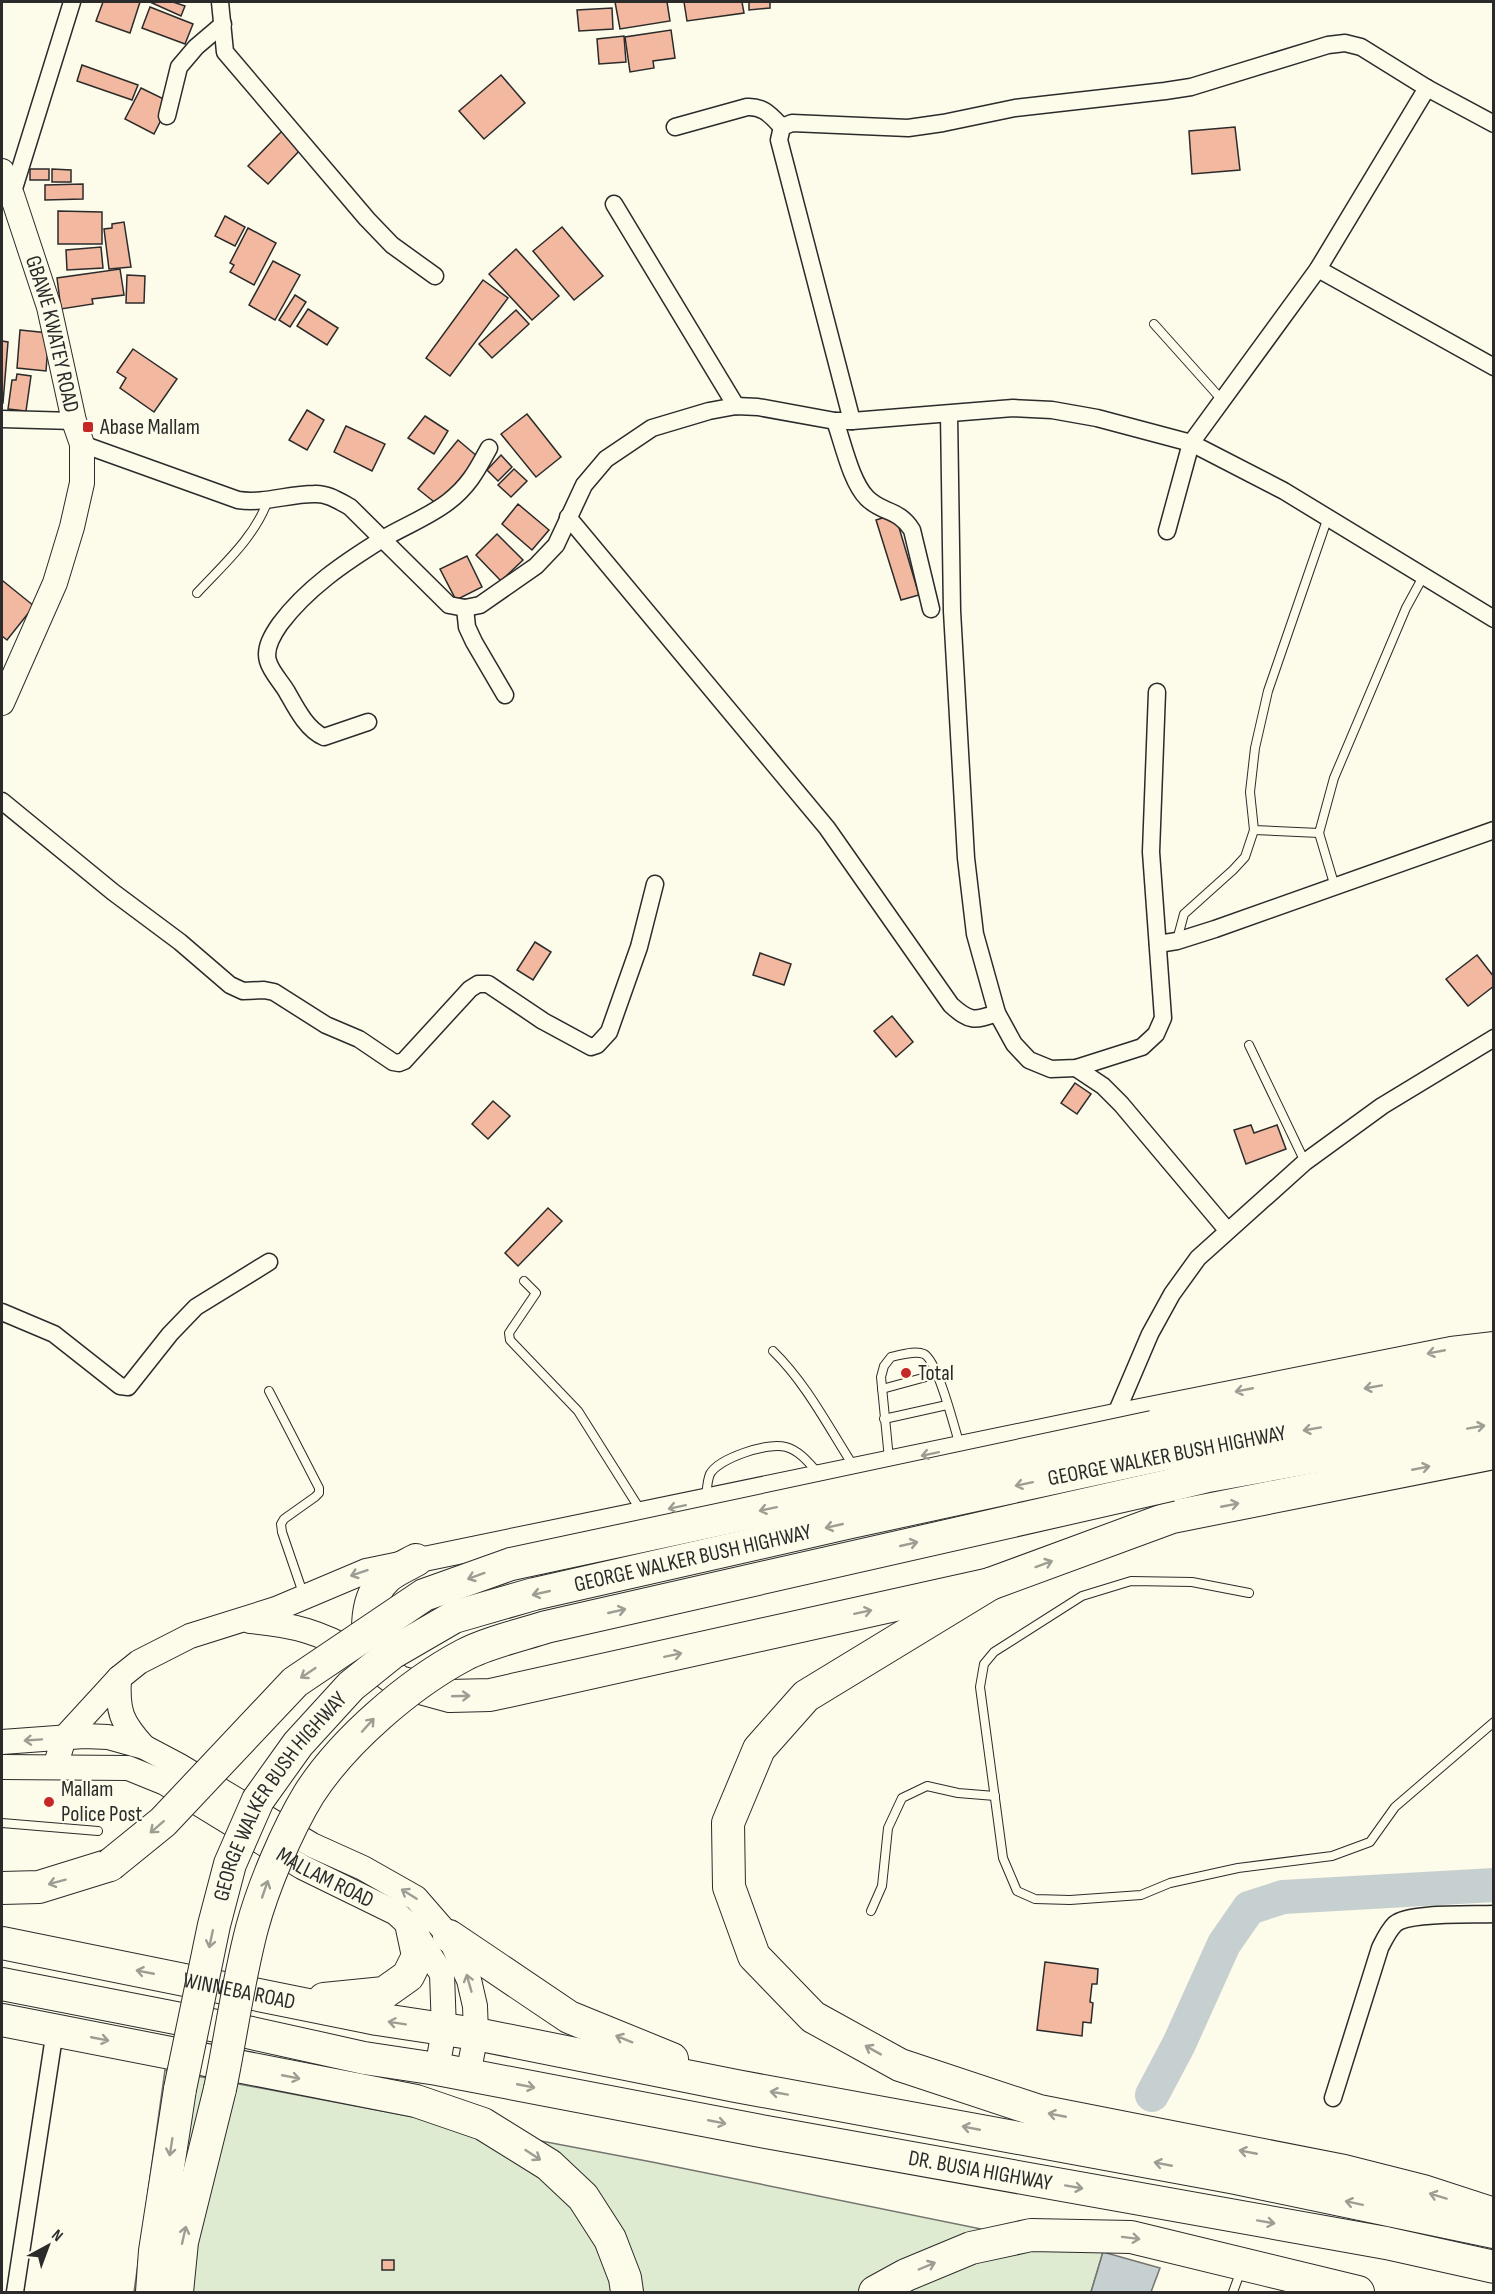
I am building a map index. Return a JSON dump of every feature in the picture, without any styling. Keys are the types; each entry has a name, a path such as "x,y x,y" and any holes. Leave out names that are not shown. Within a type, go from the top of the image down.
{"highway":[{"path":"2,1888 39,1887 110,1865 163,1822 295,1682 424,1595 511,1564 1158,1440 1398,1382 1494,1368"},
{"name":"GEORGE WALKER BUSH HIGHWAY","path":"152,2292 155,2251 180,2089 216,1915 230,1864 258,1800 298,1744 351,1686 392,1653 454,1617 534,1594 847,1523 1158,1440 1494,1397"},
{"name":"GEORGE WALKER BUSH HIGHWAY","path":"177,2292 182,2242 220,2089 252,1928 270,1874 310,1794 367,1726 422,1681 466,1654 546,1627 1208,1476 1494,1424"},
{"path":"416,1560 387,1577 373,1594 367,1635 370,1660 399,1682 450,1696 490,1695 990,1584 1172,1517 1494,1453"},
{"path":"990,1584 806,1696 759,1749 728,1823 729,1887 754,1956 813,2017 900,2065 1039,2111 1344,2171 1494,2214"},
{"path":"297,2002 384,1993 408,1976 418,1956 412,1929"},
{"path":"449,1936 569,2017 736,2086"},
{"name":"WINNEBA ROAD","path":"2,1943 377,2019 476,2034"},
{"name":"WINNEBA ROAD","path":"2,1984 247,2032 364,2058 437,2068 468,2075"},
{"path":"2,2020 416,2101 483,2124 549,2165 583,2197 610,2239 625,2278 627,2292"},
{"name":"DR. BUSIA HIGHWAY","path":"476,2034 736,2086 1225,2176 1494,2232"},
{"name":"DR. BUSIA HIGHWAY","path":"468,2075 766,2132 1386,2243 1494,2267"},
{"path":"875,2292 906,2275 971,2248 1031,2235 1131,2237 1238,2278 1358,2292"}],"street":[{"path":"12,195 72,2"},
{"path":"220,2 225,52 308,153 392,245 435,276"},
{"path":"167,116 179,67 196,47 223,24"},
{"path":"782,127 792,123 908,128 1015,108 1165,91 1191,87 1328,45 1345,43 1360,47 1427,88 1494,124"},
{"path":"1167,531 1191,443 1318,269 1427,88"},
{"path":"675,127 757,106 767,112 782,127"},
{"path":"782,127 779,140 858,485 868,499 881,508 897,513 912,530 931,609"},
{"name":"GBAWE KWATEY ROAD","path":"2,171 49,308 74,421 82,444 82,483 65,549 51,592 2,703"},
{"path":"614,204 736,406"},
{"path":"1318,269 1494,367"},
{"path":"82,444 238,500 251,502 316,493 333,498 350,507 449,605 465,608 480,605 536,566 556,545 584,485 606,459 652,428 698,414 736,406 758,407 844,421 1014,408 1052,410 1097,418 1191,443 1284,491 1494,619"},
{"path":"949,414 952,611 966,858 975,934 998,1013 1014,1044 1029,1060 1051,1069 1077,1068 1142,1047 1155,1034 1162,1018 1151,852 1156,692"},
{"path":"2,419 74,421"},
{"path":"368,722 324,737 318,735 302,717 268,662 268,645 275,631 295,604 315,585 382,539 422,520 449,501 471,481 489,448"},
{"path":"568,517 828,828 951,1005 964,1017 977,1020 998,1013"},
{"path":"465,608 467,627 505,695"},
{"path":"2,801 94,878 180,942 230,985 243,991 274,992 326,1025 359,1040 393,1062 399,1063 470,989 478,984 488,984 543,1021 591,1047 597,1045 609,1032 624,992 639,947 655,884"},
{"path":"1158,944 1177,940 1335,887 1494,830"},
{"path":"1115,1416 1150,1334 1172,1294 1198,1258 1305,1162 1382,1106 1494,1038"},
{"path":"1077,1068 1103,1086 1121,1104 1227,1230"},
{"path":"2,1312 54,1334 120,1386 128,1387 170,1334 196,1307 269,1262"},
{"path":"55,1767 64,1738 119,1678 139,1662 175,1642 276,1609 366,1571 1115,1416 1451,1349 1494,1344"},
{"path":"239,1620 282,1624 309,1630 330,1638 370,1660"},
{"path":"119,1678 118,1695 121,1718 144,1747"},
{"path":"2,1742 84,1736 108,1737 144,1747 312,1845 363,1868 416,1898 449,1936 469,1980 475,2006 476,2034 468,2075"},
{"name":"MALLAM ROAD","path":"2,1767 128,1768 165,1783 302,1867 396,1913 412,1929 442,1974 444,2030 437,2068"},
{"path":"1333,2098 1380,1948 1387,1933 1396,1923 1411,1917 1494,1914"},
{"path":"15,2292 55,2030"}],"lane":[{"path":"1154,324 1222,400"},
{"path":"197,593 259,522 268,500"},
{"path":"1177,940 1184,914 1245,857 1254,830 1250,792 1255,748 1268,691 1328,517"},
{"path":"1335,887 1319,833 1335,777 1406,608 1424,575"},
{"path":"1254,830 1319,833"},
{"path":"1249,1045 1305,1162"},
{"path":"524,1281 536,1293 509,1333 510,1340 578,1411 643,1514"},
{"path":"773,1351 796,1378 856,1470"},
{"path":"890,1463 881,1377 884,1366 891,1357 922,1353 928,1357 937,1374 960,1448"},
{"path":"882,1389 937,1374"},
{"path":"269,1390 319,1488 319,1493 315,1497 289,1515 281,1524 304,1597"},
{"path":"884,1419 947,1406"},
{"path":"705,1501 710,1475 719,1464 753,1449 785,1447 802,1456 821,1477"},
{"path":"1250,1593 1192,1582 1131,1581 1082,1596 994,1652 984,1664 980,1687 1003,1858 1017,1891 1035,1899 1071,1900 1141,1895 1170,1883 1238,1868 1332,1856 1370,1842 1395,1807 1494,1722"},
{"path":"871,1911 882,1886 888,1828 902,1798 927,1786 958,1793 995,1796"},
{"path":"2,1823 98,1831"}],"green space":[{"path":"165,2070 652,2162 1103,2252 1091,2292 134,2292"}],"shaded area":[{"path":"1103,2252 1160,2268 1151,2292 1091,2292"}],"building":[{"path":"103,2 140,2 130,33 96,21"},
{"path":"150,2 173,2 185,6 181,16"},
{"path":"615,2 667,2 670,21 620,29"},
{"path":"684,2 742,2 744,13 687,21"},
{"path":"749,2 770,2 770,8 749,10"},
{"path":"150,7 193,24 185,44 142,28"},
{"path":"612,8 613,29 579,31 577,10"},
{"path":"671,30 675,58 653,61 654,68 630,72 625,37"},
{"path":"624,36 626,62 599,64 597,39"},
{"path":"82,65 138,85 132,100 77,81"},
{"path":"501,75 525,103 484,139 459,111"},
{"path":"141,88 170,102 154,134 125,119"},
{"path":"1235,127 1240,170 1192,174 1189,131"},
{"path":"282,131 301,149 268,184 248,166"},
{"path":"30,169 49,169 49,180 30,180"},
{"path":"52,169 71,170 71,182 52,182"},
{"path":"83,184 83,199 45,200 45,185"},
{"path":"58,211 102,212 102,244 58,244"},
{"path":"225,216 245,227 235,246 215,236"},
{"path":"124,222 131,267 109,269 104,229 112,228 112,224"},
{"path":"562,227 603,276 574,300 533,251"},
{"path":"248,228 276,243 254,285 230,272 234,265 230,263"},
{"path":"101,247 103,268 67,270 66,250"},
{"path":"516,249 559,296 532,320 489,274"},
{"path":"273,261 300,275 275,320 249,305"},
{"path":"120,269 124,295 92,299 93,304 61,309 57,278"},
{"path":"127,275 145,276 144,303 126,303"},
{"path":"483,280 508,298 450,376 426,358"},
{"path":"295,295 306,302 290,327 279,320"},
{"path":"308,309 338,328 327,345 297,326"},
{"path":"516,310 529,324 492,358 479,344"},
{"path":"20,330 49,333 46,371 17,368"},
{"path":"2,341 8,342 3,403 2,403"},
{"path":"133,349 177,379 154,412 120,388 126,378 117,372"},
{"path":"17,374 31,376 26,411 8,409 12,380 16,380"},
{"path":"307,410 324,420 307,450 289,440"},
{"path":"527,414 561,457 536,477 501,434"},
{"path":"425,416 448,431 434,454 408,438"},
{"path":"346,426 385,444 372,471 334,452"},
{"path":"458,440 478,457 438,505 418,489"},
{"path":"501,455 512,467 498,481 487,470"},
{"path":"514,469 527,481 511,497 498,485"},
{"path":"518,504 549,530 532,550 502,524"},
{"path":"895,514 919,595 901,600 876,520"},
{"path":"497,534 523,560 501,581 476,555"},
{"path":"467,556 482,587 456,600 440,569"},
{"path":"3,581 34,606 7,640 2,636"},
{"path":"535,942 551,952 533,980 517,970"},
{"path":"760,953 791,964 784,985 753,975"},
{"path":"1477,955 1494,977 1494,986 1468,1006 1446,979"},
{"path":"892,1016 913,1042 896,1057 874,1031"},
{"path":"1075,1083 1091,1094 1077,1114 1061,1103"},
{"path":"493,1101 510,1116 488,1139 472,1124"},
{"path":"1251,1125 1254,1133 1277,1125 1286,1149 1246,1164 1234,1130"},
{"path":"548,1208 562,1221 518,1266 505,1253"},
{"path":"1045,1962 1098,1969 1097,1984 1092,1984 1091,2023 1083,2022 1082,2036 1037,2030"},
{"path":"382,2260 394,2260 394,2270 382,2270"}],"waterway":[{"path":"1152,2095 1179,2044 1224,1944 1249,1908 1283,1897 1494,1885"}],"place":[{"name":"Abase Mallam","path":"88,427"},
{"name":"Total","path":"906,1373"},
{"name":"Mallam Police Post","path":"49,1802"}]}
